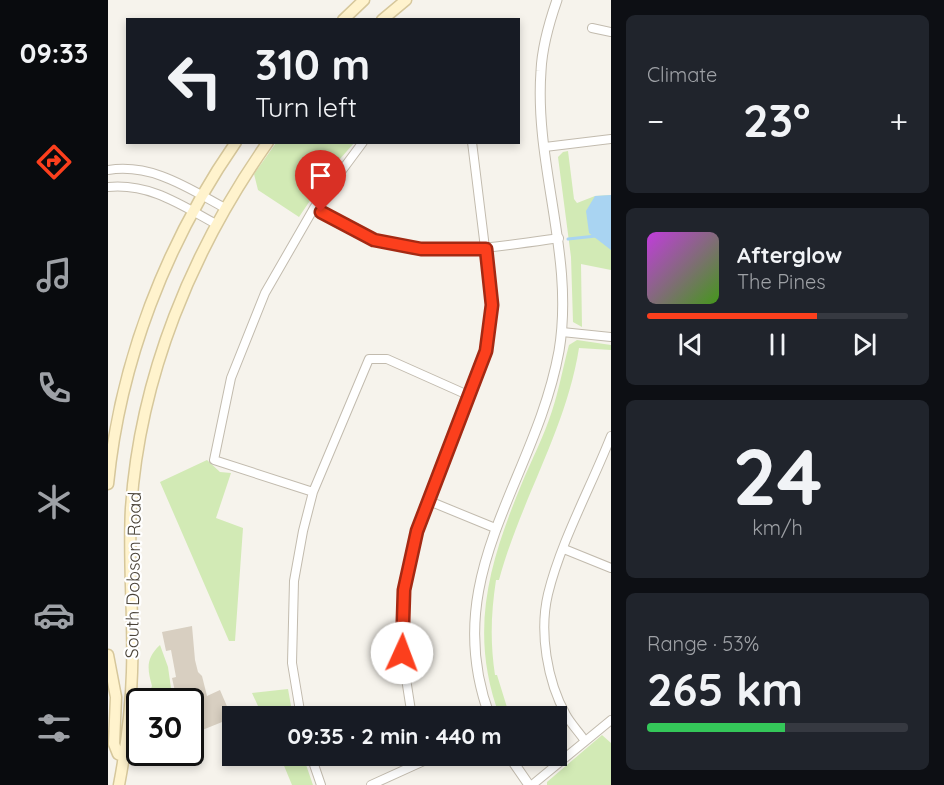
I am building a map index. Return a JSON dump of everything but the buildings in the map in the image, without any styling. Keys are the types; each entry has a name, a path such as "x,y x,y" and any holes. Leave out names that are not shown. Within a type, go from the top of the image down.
{"main road":[{"path":"345,18 364,0"},
{"path":"384,18 406,0"},
{"name":"South Dobson Road","path":"108,484 124,390 146,316 193,211 235,144"},
{"name":"South Dobson Road","path":"119,785 124,758 132,672 132,508 139,444 157,367 185,290 216,224 267,144"},
{"path":"108,655 116,697 114,744 118,754 124,758"}],"street":[{"path":"487,706 478,678 474,618 479,580 495,528 547,400 562,332 563,283 559,238 545,147 541,70 547,33 557,0"},
{"path":"592,28 611,32"},
{"path":"545,147 611,139"},
{"path":"313,492 214,460 231,378 265,293 314,208 362,144"},
{"path":"410,706 402,653 404,590 417,531 486,351 492,305 472,144"},
{"path":"108,170 122,168 151,172 225,208"},
{"path":"108,188 122,186 149,190 216,224"},
{"path":"314,208 374,240 421,249 486,249 559,238"},
{"path":"562,332 611,337"},
{"path":"299,706 292,663 294,581 303,531 313,492 369,359 387,359 470,396"},
{"path":"585,741 566,715 552,680 545,638 545,615 548,594 564,549 611,437"},
{"path":"429,501 495,528"},
{"path":"564,549 611,568"},
{"path":"516,766 530,785 611,720"},
{"path":"314,766 321,785"},
{"path":"371,785 410,766"}],"green space":[{"path":"275,144 353,144 332,168 299,217 258,190 254,174"},
{"path":"568,151 574,199 577,203 595,196 611,195 611,270 581,264 582,327 573,322 571,257 558,157"},
{"path":"577,340 611,345 611,350 579,348 573,378 554,436 519,521 499,580 496,580 492,628 493,663 507,706 496,706 490,686 485,656 484,627 492,570 510,513 549,420 569,345"},
{"path":"207,460 220,472 231,473 216,518 243,528 235,641 229,641 160,482"},
{"path":"160,645 168,667 171,688 151,688 149,664 155,650"},
{"path":"288,689 291,706 258,706 252,693"},
{"path":"602,735 611,743 611,785 547,785 547,782"},
{"path":"284,766 306,766 313,785 292,785"}],"water":[{"path":"611,195 611,250 589,233 586,211 595,196"}],"waterway":[{"path":"568,239 596,236"}],"route":[{"path":"321,212 374,240 421,249 486,249 492,305 486,351 417,531 404,590 402,653"}]}
